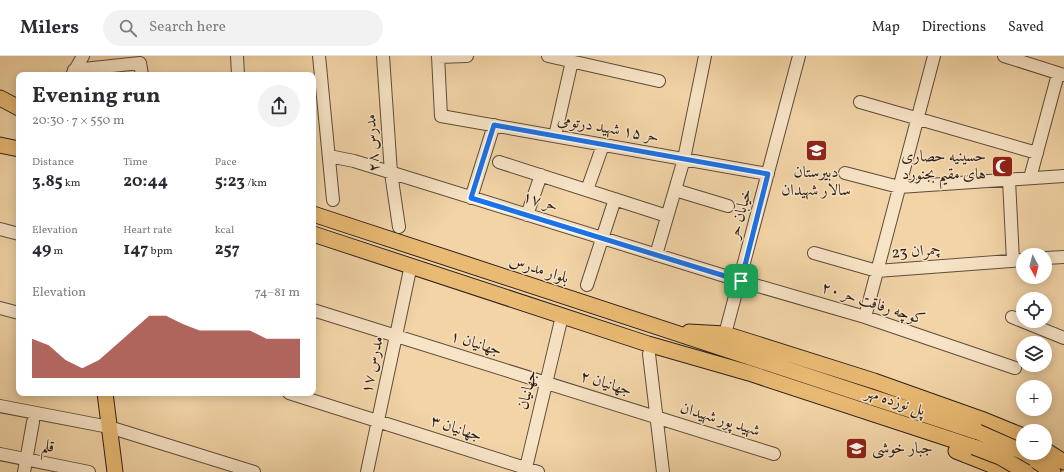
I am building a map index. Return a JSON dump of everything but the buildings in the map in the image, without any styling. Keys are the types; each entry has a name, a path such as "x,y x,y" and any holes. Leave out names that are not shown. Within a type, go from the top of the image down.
{"main road":[{"path":"0,98 16,106"},
{"path":"0,145 16,148"},
{"name":"بلوار مدرس","path":"316,215 669,331 752,366"},
{"path":"316,235 694,358 746,382 935,444 1004,470 1008,463 1016,455"},
{"path":"669,331 725,334 874,382 1016,433"},
{"path":"694,358 752,366"},
{"name":"پل نوزده مهر","path":"752,366 978,432 1016,449"},
{"name":"پل نوزده مهر","path":"752,366 1000,457 1026,472"},
{"path":"104,396 115,472"},
{"path":"1052,457 1061,465"},
{"name":"پل نوزده مهر","path":"1046,460 1061,465"}],"street":[{"path":"73,72 82,56"},
{"path":"237,56 238,72"},
{"path":"319,56 333,200"},
{"name":"مدرس ۲۸","path":"383,56 391,173 399,227"},
{"path":"438,57 467,56"},
{"path":"548,56 659,81"},
{"path":"656,254 684,159 705,56"},
{"name":"خیابان حر","path":"725,334 741,281 799,56"},
{"path":"865,317 934,56"},
{"path":"1004,56 1032,60 1061,75 1030,178"},
{"name":"حر ۱۵ شهید درتومی","path":"438,57 441,116 768,174"},
{"path":"555,136 572,61"},
{"path":"73,72 141,69"},
{"path":"860,102 1037,153"},
{"path":"471,198 494,125"},
{"path":"587,190 603,145"},
{"name":"حر ۱۷","path":"329,156 354,160 391,173 741,281"},
{"path":"499,162 668,216"},
{"path":"845,172 899,187 1064,176"},
{"path":"527,215 540,175"},
{"path":"1009,180 1017,248"},
{"path":"675,190 728,206"},
{"path":"587,285 615,199"},
{"path":"0,229 16,233"},
{"name":"چمران 23","path":"814,253 877,271 1016,260"},
{"path":"1052,258 1064,257"},
{"name":"مدرس ۱۷","path":"367,472 411,266"},
{"name":"کوچه رفاقت حر ۲۰","path":"741,281 865,317 1015,368"},
{"path":"0,308 16,312"},
{"name":"جهانیان ۱","path":"316,311 546,382"},
{"name":"جهانیان","path":"525,470 562,316"},
{"path":"1012,317 1064,338"},
{"path":"649,354 663,472"},
{"name":"جهانیان ۲","path":"546,382 656,417"},
{"name":"جهانیان ۳","path":"298,396 525,470 538,472"},
{"path":"0,406 109,427 254,472"},
{"name":"شهید پور شهیدان","path":"656,417 774,454"},
{"path":"24,472 33,422"},
{"name":"قلم","path":"0,454 89,472"}],"place":[{"name":"دبیرستان سالار شهیدان","path":"816,150"},
{"name":"حسینیه حصاری های مقیم بجنورد","path":"1002,166"},
{"name":"جبار خوشی","path":"856,449"}],"route":[{"path":"494,125 768,174 741,281 471,198 494,125"}]}
